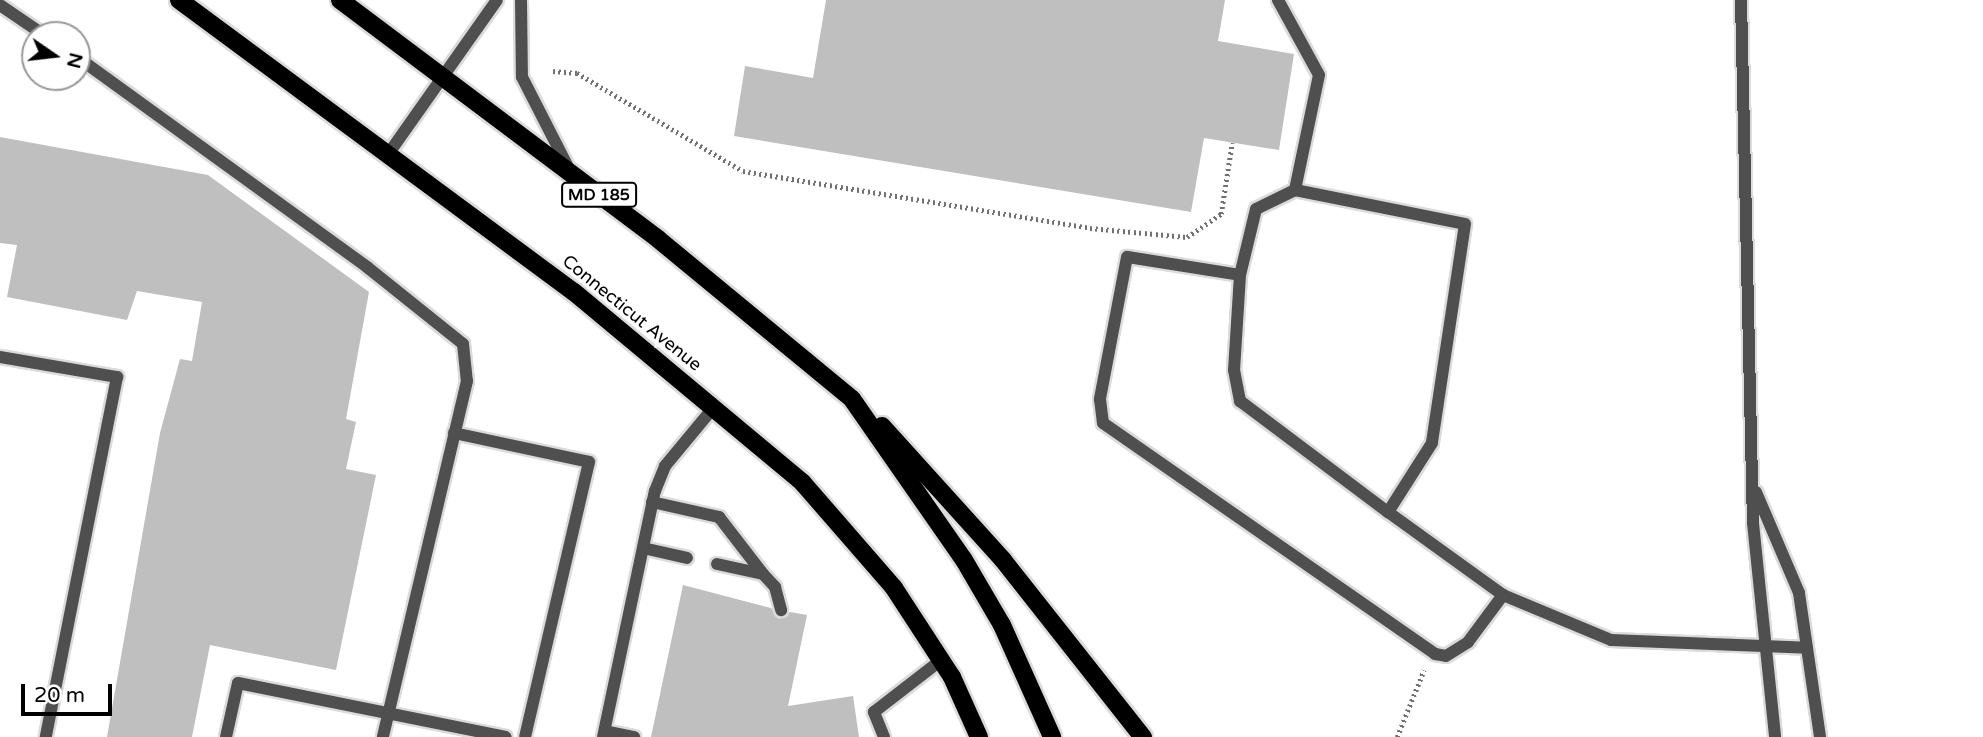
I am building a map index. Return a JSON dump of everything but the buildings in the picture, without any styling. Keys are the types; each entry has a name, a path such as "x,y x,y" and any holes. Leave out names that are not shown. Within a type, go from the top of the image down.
{"main road":[{"name":"Connecticut Avenue","path":"179,0 389,153 714,407 832,512 894,588 941,660 979,737"},
{"name":"MD 185","path":"340,0 574,176 852,399 964,560 1002,625 1052,737"},
{"path":"852,399 933,477 1143,737"}],"lane":[{"path":"389,153 497,0"},
{"path":"521,0 522,77 531,102 574,176"},
{"path":"1278,0 1319,75 1295,190"},
{"path":"1741,0 1755,490 1764,649 1775,737"},
{"path":"0,5 23,21"},
{"path":"91,67 453,333 463,344 467,368 454,433 383,737"},
{"path":"1388,512 1432,443 1465,224 1295,190 1256,209 1240,275 1234,370 1240,401 1388,512 1503,595 1576,628 1633,644 1807,648"},
{"path":"1240,275 1127,257 1100,399 1103,423 1435,654 1446,656 1468,642 1503,595"},
{"path":"0,356 117,377 46,737"},
{"path":"634,737 604,734 652,502 666,466 714,407"},
{"path":"454,433 589,462 525,737"},
{"path":"1755,490 1799,593 1820,737"},
{"path":"652,502 719,517 775,587 781,610"},
{"path":"643,548 687,558"},
{"path":"718,564 763,574"},
{"path":"884,737 874,712 941,660"},
{"path":"226,737 238,683 389,712 446,731 506,737"}],"path":[{"path":"553,71 578,73 743,172 1090,228 1187,237 1221,214 1232,143"},
{"path":"1221,214 1253,222"},
{"path":"1397,737 1414,688 1435,654"}]}
